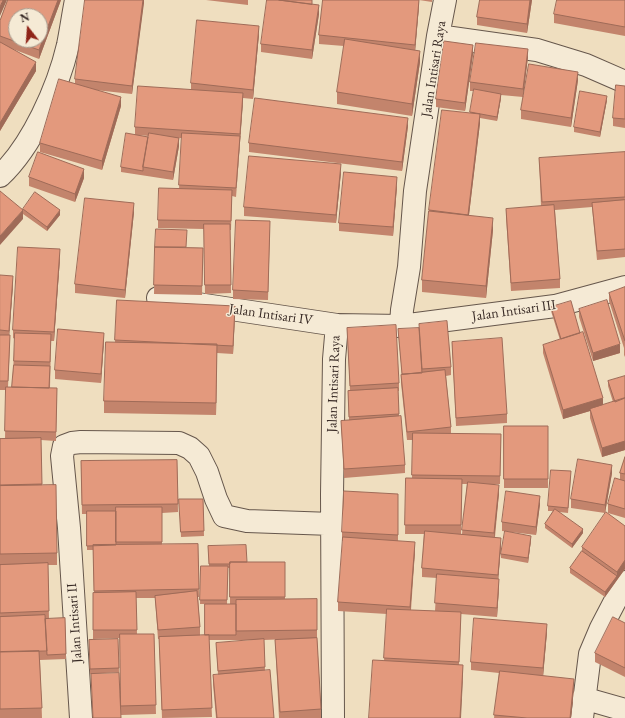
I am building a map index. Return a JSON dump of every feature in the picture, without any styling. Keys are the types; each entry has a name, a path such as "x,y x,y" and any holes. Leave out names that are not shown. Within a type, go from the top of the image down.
{"street":[{"path":"0,176 19,153 34,130 56,84 68,46 76,0"},
{"name":"Jalan Intisari Raya","path":"333,718 332,524 334,359 337,325 401,326 409,268 416,191 438,36 445,0"},
{"path":"438,36 537,50 586,66 625,82"},
{"name":"Jalan Intisari III","path":"401,326 555,306 625,287"},
{"name":"Jalan Intisari IV","path":"158,298 337,325"},
{"name":"Jalan Intisari II","path":"81,718 69,528 62,456 64,446 72,442 179,443 190,448 199,456 207,472 216,499 224,516 247,521 332,524"},
{"path":"625,582 601,628 590,654 583,708 625,710"}],"building":[{"path":"0,0 3,0 0,7"},
{"path":"8,0 58,0 48,26 48,8 8,8 8,39 0,36 0,21"},
{"path":"85,0 143,0 132,86 75,79"},
{"path":"267,0 319,5 312,50 261,44"},
{"path":"279,0 312,0 312,4"},
{"path":"323,0 419,0 415,45 319,35"},
{"path":"480,0 530,0 527,24 477,17"},
{"path":"557,0 625,0 625,27 554,14"},
{"path":"197,20 259,26 253,90 191,83"},
{"path":"345,39 420,51 412,104 337,92"},
{"path":"444,41 473,45 465,103 436,99"},
{"path":"0,42 8,46 8,48 11,48 36,62 0,123"},
{"path":"476,43 528,49 523,89 470,82"},
{"path":"529,64 578,72 571,118 521,110"},
{"path":"59,79 121,97 102,161 40,143"},
{"path":"616,85 625,86 625,119 613,118"},
{"path":"138,86 243,93 240,134 135,127"},
{"path":"474,89 501,94 497,117 470,112"},
{"path":"580,91 607,96 600,132 574,127"},
{"path":"255,98 408,118 402,162 249,143"},
{"path":"442,110 480,114 468,215 429,210"},
{"path":"126,133 148,137 143,171 121,167"},
{"path":"149,133 179,138 173,172 143,167"},
{"path":"182,133 240,136 236,188 179,185"},
{"path":"38,152 84,169 75,194 29,177"},
{"path":"625,152 625,197 542,202 539,158"},
{"path":"249,156 341,164 336,215 244,207"},
{"path":"344,172 397,177 393,227 339,223"},
{"path":"159,188 232,190 231,221 158,220"},
{"path":"0,191 23,210 0,236"},
{"path":"35,192 60,210 47,227 23,209"},
{"path":"85,198 134,203 125,290 75,284"},
{"path":"625,200 625,249 597,251 592,203"},
{"path":"554,205 560,279 511,283 506,209"},
{"path":"429,211 493,218 486,286 422,280"},
{"path":"236,220 270,221 268,292 233,290"},
{"path":"204,224 230,224 231,285 205,285"},
{"path":"156,229 187,230 186,247 155,247"},
{"path":"18,247 60,249 54,332 13,330"},
{"path":"155,247 203,248 202,286 154,285"},
{"path":"0,275 13,276 9,331 0,330"},
{"path":"625,287 625,341 609,293"},
{"path":"117,300 235,306 233,346 115,340"},
{"path":"607,300 620,344 593,353 579,309"},
{"path":"571,301 580,333 561,339 551,307"},
{"path":"447,321 451,367 422,369 419,324"},
{"path":"396,325 399,383 350,386 347,328"},
{"path":"419,328 422,373 402,374 398,329"},
{"path":"58,329 104,333 101,374 55,370"},
{"path":"583,332 603,398 563,410 543,345"},
{"path":"15,333 51,334 50,362 14,361"},
{"path":"0,335 10,335 8,381 0,381"},
{"path":"502,338 507,414 456,418 452,342"},
{"path":"106,342 217,344 216,403 104,401"},
{"path":"14,365 50,366 49,388 12,387"},
{"path":"445,370 451,427 407,432 401,375"},
{"path":"625,376 625,398 615,402 608,381"},
{"path":"6,387 57,388 56,432 5,431"},
{"path":"398,388 399,414 349,417 348,391"},
{"path":"625,398 625,441 602,448 590,409"},
{"path":"401,416 405,465 344,469 341,421"},
{"path":"504,426 548,426 548,479 504,479"},
{"path":"413,433 501,434 500,476 412,475"},
{"path":"41,438 42,484 0,485 0,439"},
{"path":"625,457 625,474 620,473"},
{"path":"578,459 612,465 605,505 571,499"},
{"path":"177,460 178,504 82,505 81,461"},
{"path":"551,470 571,471 568,508 548,506"},
{"path":"406,478 462,479 461,525 405,525"},
{"path":"615,478 625,481 625,509 608,504"},
{"path":"468,482 499,485 494,533 462,530"},
{"path":"56,485 57,553 0,554 0,486"},
{"path":"344,491 398,494 398,535 342,532"},
{"path":"506,491 540,496 536,527 502,522"},
{"path":"179,499 203,499 204,531 181,532"},
{"path":"116,507 162,507 162,542 116,542"},
{"path":"555,509 583,529 572,544 545,524"},
{"path":"87,511 116,511 116,545 87,546"},
{"path":"606,512 625,526 625,560 617,572 582,547"},
{"path":"425,531 501,538 498,575 422,568"},
{"path":"505,531 531,536 528,558 501,554"},
{"path":"343,537 415,542 410,607 338,602"},
{"path":"198,544 199,589 94,591 93,545"},
{"path":"246,545 247,562 209,564 208,546"},
{"path":"582,551 617,576 605,592 570,568"},
{"path":"230,562 285,562 285,597 230,597"},
{"path":"48,563 49,611 0,613 0,565"},
{"path":"201,566 228,566 227,600 200,600"},
{"path":"437,574 499,579 497,608 435,603"},
{"path":"197,591 200,627 158,630 155,596"},
{"path":"136,592 137,630 93,630 93,593"},
{"path":"317,599 317,630 236,631 236,600"},
{"path":"205,604 236,604 236,635 205,635"},
{"path":"387,609 461,612 459,662 384,658"},
{"path":"45,615 47,651 0,652 0,617"},
{"path":"613,617 625,623 625,668 595,653"},
{"path":"65,618 66,654 47,655 45,619"},
{"path":"474,618 547,624 543,668 471,662"},
{"path":"120,634 154,634 156,705 121,706"},
{"path":"209,635 212,708 162,710 159,637"},
{"path":"317,638 321,709 280,712 275,640"},
{"path":"118,639 119,668 90,669 89,640"},
{"path":"264,639 265,667 218,671 216,643"},
{"path":"39,651 42,708 0,709 0,652"},
{"path":"373,660 463,665 460,718 369,718"},
{"path":"270,670 274,718 217,718 213,675"},
{"path":"500,671 574,679 570,718 527,718 494,715"},
{"path":"119,673 121,718 93,718 91,674"}]}
